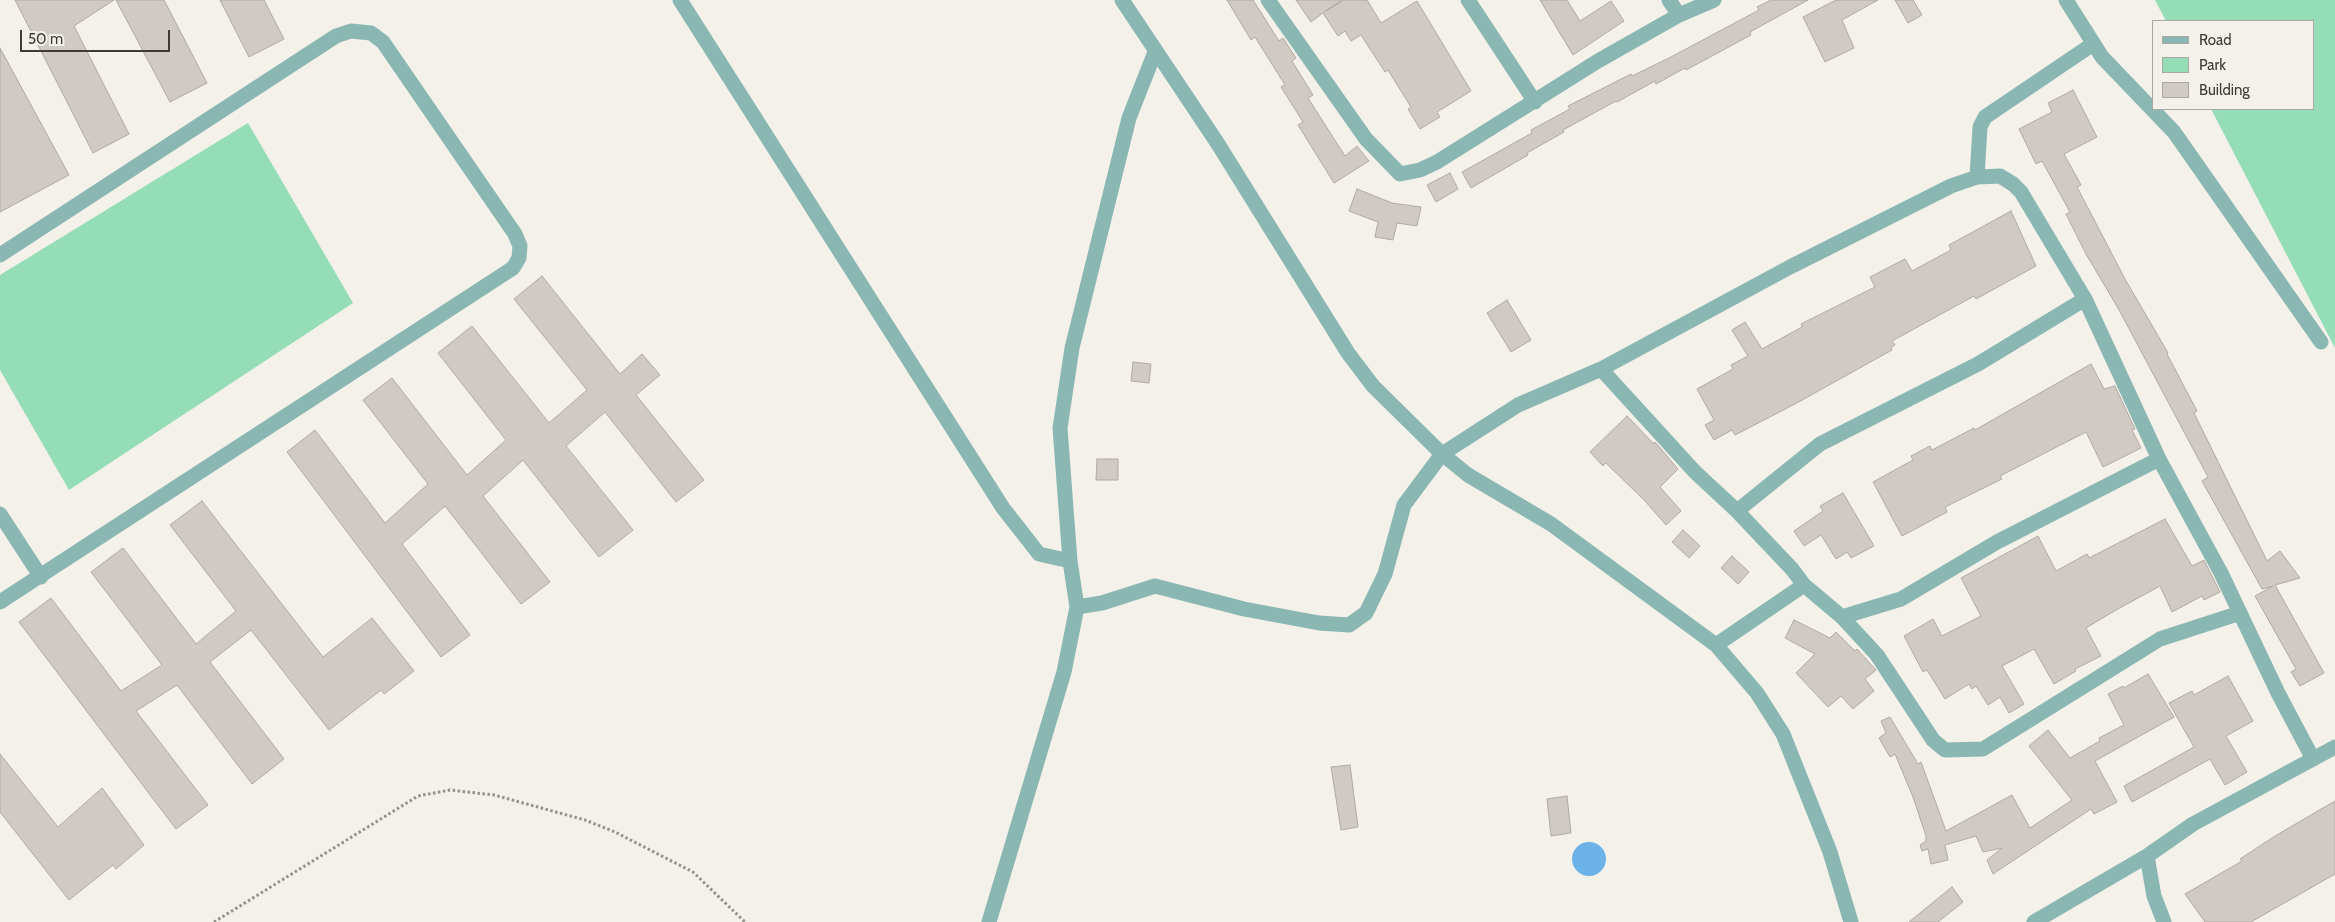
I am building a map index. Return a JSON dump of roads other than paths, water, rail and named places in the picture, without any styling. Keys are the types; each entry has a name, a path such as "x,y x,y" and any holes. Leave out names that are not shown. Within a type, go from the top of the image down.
{"street":[{"path":"680,0 1003,508 1039,554 1070,561"},
{"path":"1122,0 1218,144 1348,352 1373,386 1442,454 1468,475 1551,524 1716,645 1757,693 1783,734 1830,852 1851,922"},
{"path":"1268,0 1366,139 1400,174 1420,170 1437,162 1598,61 1679,15 1714,0"},
{"path":"1468,0 1535,102"},
{"path":"1669,0 1679,15"},
{"path":"2066,0 2102,57 2152,109"},
{"path":"0,255 336,36 351,31 371,33 383,42 515,234 520,246 519,258 513,268 0,602"},
{"path":"1977,177 1980,127 1986,116 2094,44"},
{"path":"989,922 1064,672 1077,607 1070,561 1060,428 1072,348 1129,118 1155,52"},
{"path":"2153,110 2174,132 2321,342"},
{"path":"1077,607 1102,603 1154,586 1244,609 1319,623 1350,626 1366,613 1385,574 1404,505 1442,454 1518,405 1601,368 1790,267 1951,186 1977,177 2000,176 2013,184 2020,192 2085,300 2159,459 2221,573 2278,693 2313,759"},
{"path":"1737,511 1820,444 1978,364 2085,300"},
{"path":"1601,368 1695,472 1737,511 1804,585 1842,617 1877,655 1933,740 1945,750 1982,749 2160,639 2240,613"},
{"path":"1842,617 1901,599 1997,542 2159,459"},
{"path":"0,514 41,577"},
{"path":"1716,645 1804,585"},
{"path":"2034,922 2147,856 2193,824 2335,747"},
{"path":"2147,856 2154,896 2164,922"}],"water":[{"path":"1589,842 1601,847 1606,859 1601,871 1589,876 1577,871 1572,859 1577,847"}]}
